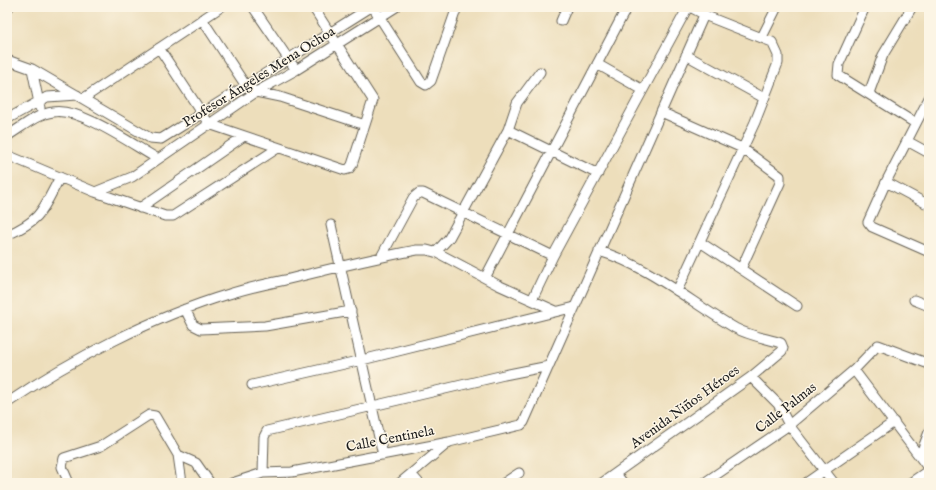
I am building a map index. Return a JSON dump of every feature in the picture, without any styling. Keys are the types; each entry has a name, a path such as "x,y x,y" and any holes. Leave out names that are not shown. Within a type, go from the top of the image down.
{"street":[{"path":"7,119 54,96 81,97 221,7"},
{"path":"253,7 296,70"},
{"path":"159,48 209,124 345,170 349,169 352,165 372,103 371,97 313,7"},
{"path":"372,7 421,82 428,84 431,81 457,7"},
{"name":"Profesor Ángeles Mena Ochoa","path":"97,108 150,138 161,139 288,58 372,7"},
{"name":"Profesor Ángeles Mena Ochoa","path":"95,192 132,177 256,92 296,70 396,7"},
{"path":"561,21 567,7"},
{"path":"485,278 627,7"},
{"path":"532,300 553,256 689,7 704,15 772,42 778,55 778,64 742,148 677,291 626,261 599,252"},
{"path":"762,37 778,7"},
{"path":"865,7 839,64 837,72 841,77 915,123"},
{"path":"869,94 883,55 912,7"},
{"path":"263,473 264,437 268,431 372,408 504,375 549,366 704,15"},
{"path":"202,19 246,86 256,92 280,97 365,125"},
{"path":"686,55 764,98"},
{"path":"7,60 32,70 81,97 97,108 90,120"},
{"path":"597,64 643,90"},
{"path":"32,70 40,102 41,115"},
{"path":"436,252 450,238 508,130 517,103 540,72"},
{"path":"928,100 915,123 868,219 869,225 929,252"},
{"path":"7,136 41,115 64,111 90,120 158,159"},
{"path":"661,112 742,148 780,176 780,183 741,269"},
{"path":"508,130 552,150 598,174"},
{"path":"140,208 244,136"},
{"path":"907,141 929,153"},
{"path":"7,155 95,192 166,216 173,216 180,213 278,148"},
{"path":"7,235 26,227 37,218 60,177"},
{"path":"886,182 929,205"},
{"path":"382,257 413,198 418,193 427,194 553,256"},
{"path":"331,225 383,455"},
{"path":"700,242 798,306"},
{"path":"7,403 31,387 123,336 185,309 229,293 341,266 422,250 436,252 485,278 556,311"},
{"name":"Avenida Niños Héroes","path":"602,483 751,377 782,351 783,346 781,343 756,337 735,328 677,291"},
{"path":"914,300 929,306"},
{"path":"252,385 362,360 575,307"},
{"path":"185,309 193,325 201,329 265,326 351,311"},
{"name":"Calle Palmas","path":"704,483 789,425 854,370 877,346 884,346 929,364"},
{"name":"Calle Centinela","path":"232,483 263,473 287,473 449,442 520,425 527,417 549,366"},
{"path":"854,370 894,422 925,456 929,469 910,483"},
{"path":"751,377 778,404 789,425 834,483"},
{"path":"69,483 62,468 64,458 101,446 149,415 155,416 178,455 182,483"},
{"path":"806,483 894,422"},
{"path":"925,456 929,432"},
{"path":"400,483 412,475 449,442"},
{"path":"178,455 196,463 210,483"},
{"path":"504,483 519,473"},
{"path":"616,474 623,483"},
{"path":"412,475 419,483"}]}
